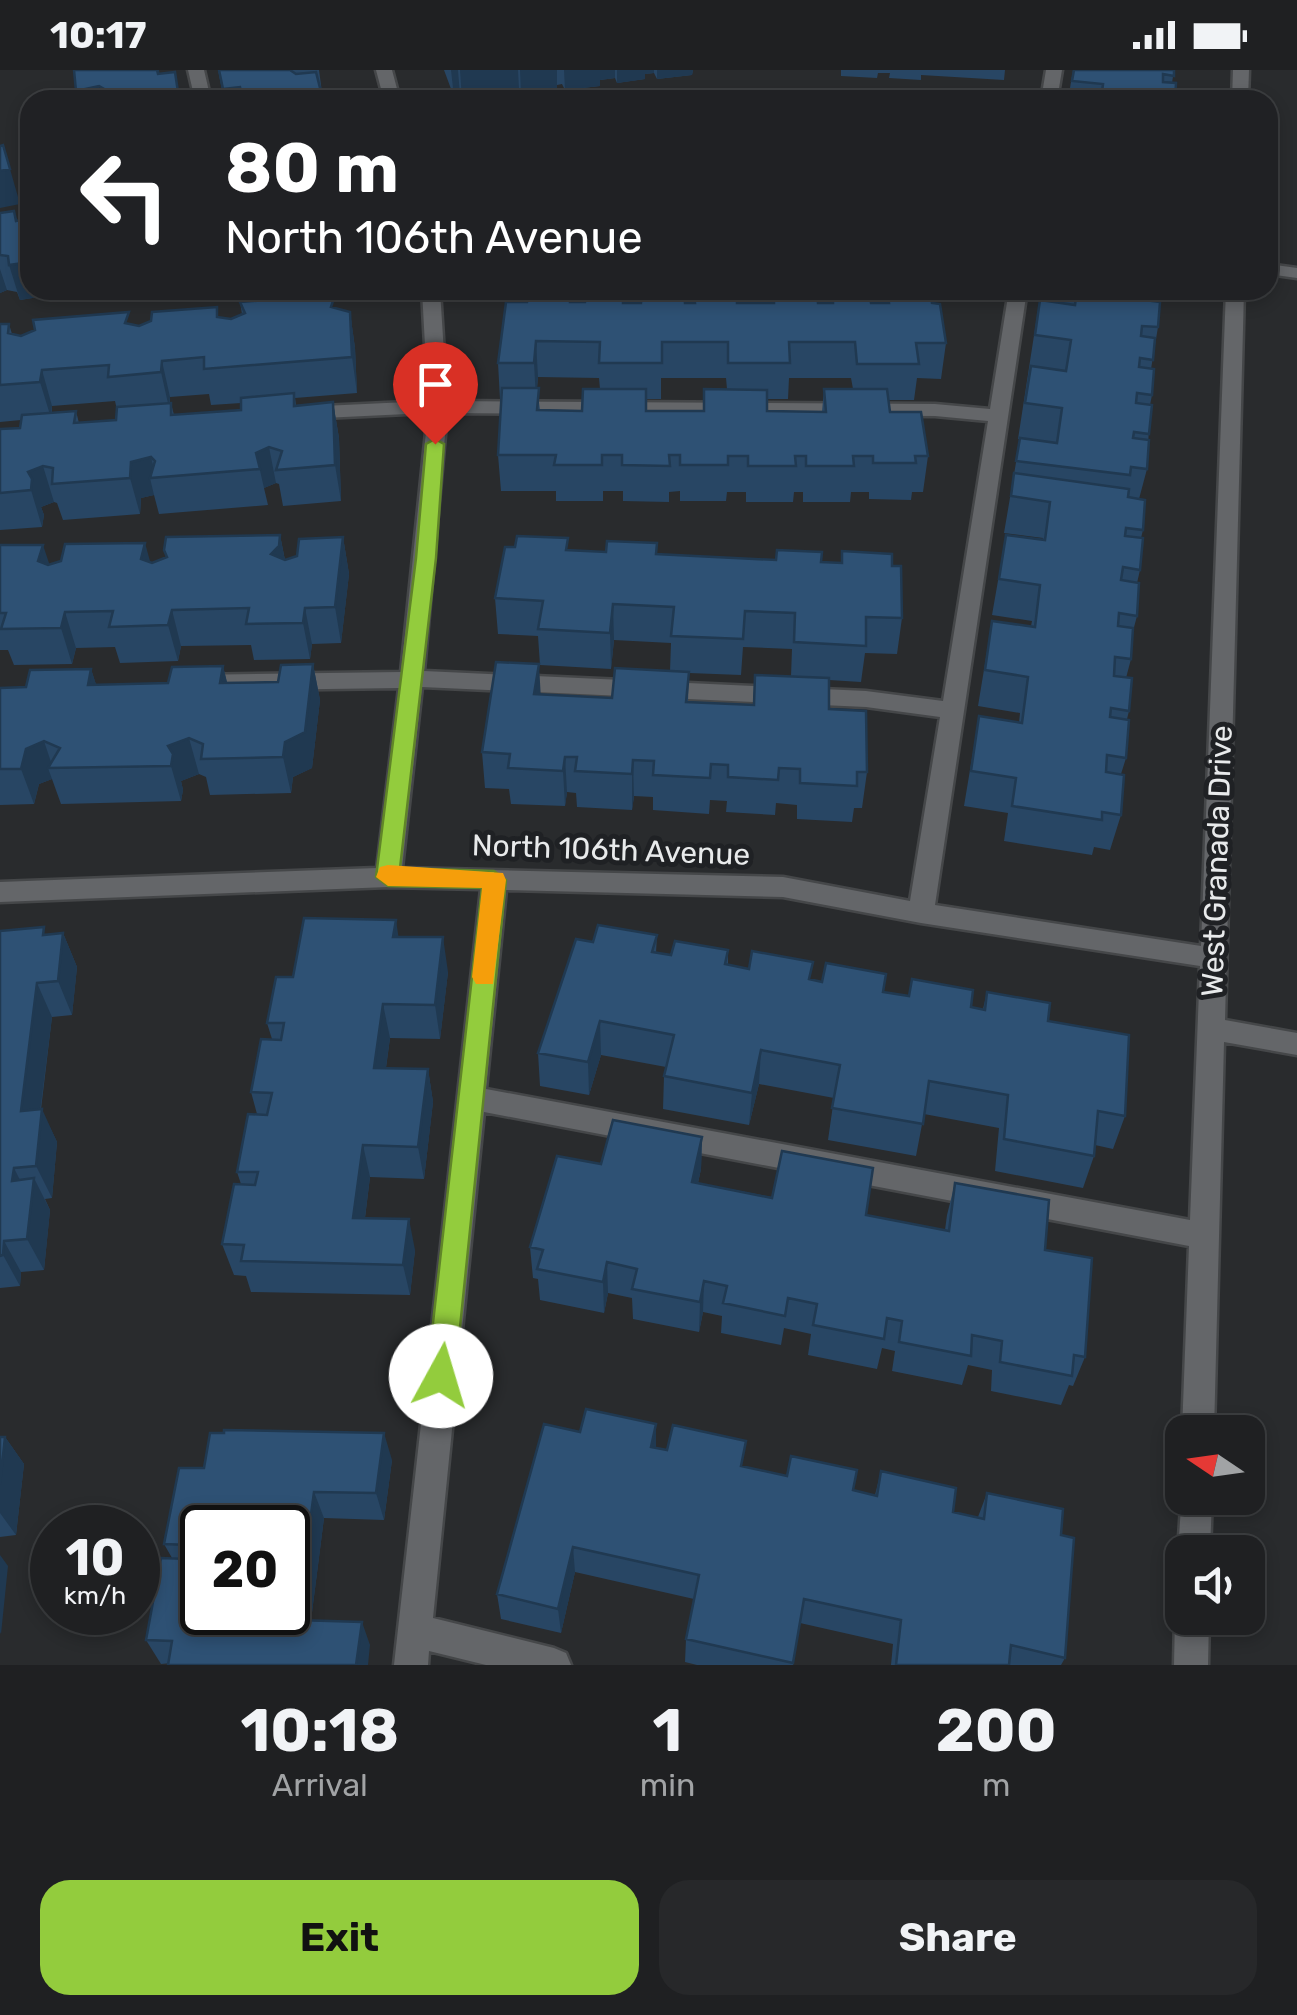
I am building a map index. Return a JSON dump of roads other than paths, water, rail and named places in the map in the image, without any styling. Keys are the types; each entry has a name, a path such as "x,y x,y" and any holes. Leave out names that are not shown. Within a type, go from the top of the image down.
{"street":[{"path":"388,877 426,558 438,407 431,300"},
{"path":"922,913 1016,300"},
{"name":"West Granada Drive","path":"1199,1415 1234,300"},
{"path":"283,414 438,407 934,410 997,416"},
{"path":"176,684 410,678 866,699 952,710"},
{"name":"North 106th Avenue","path":"0,892 388,877 783,887 922,913 1214,958"},
{"path":"411,1665 494,880"},
{"path":"1212,1029 1297,1044"},
{"path":"471,1098 1205,1236"},
{"path":"414,1630 554,1665"},
{"path":"1191,1665 1192,1635"}]}
